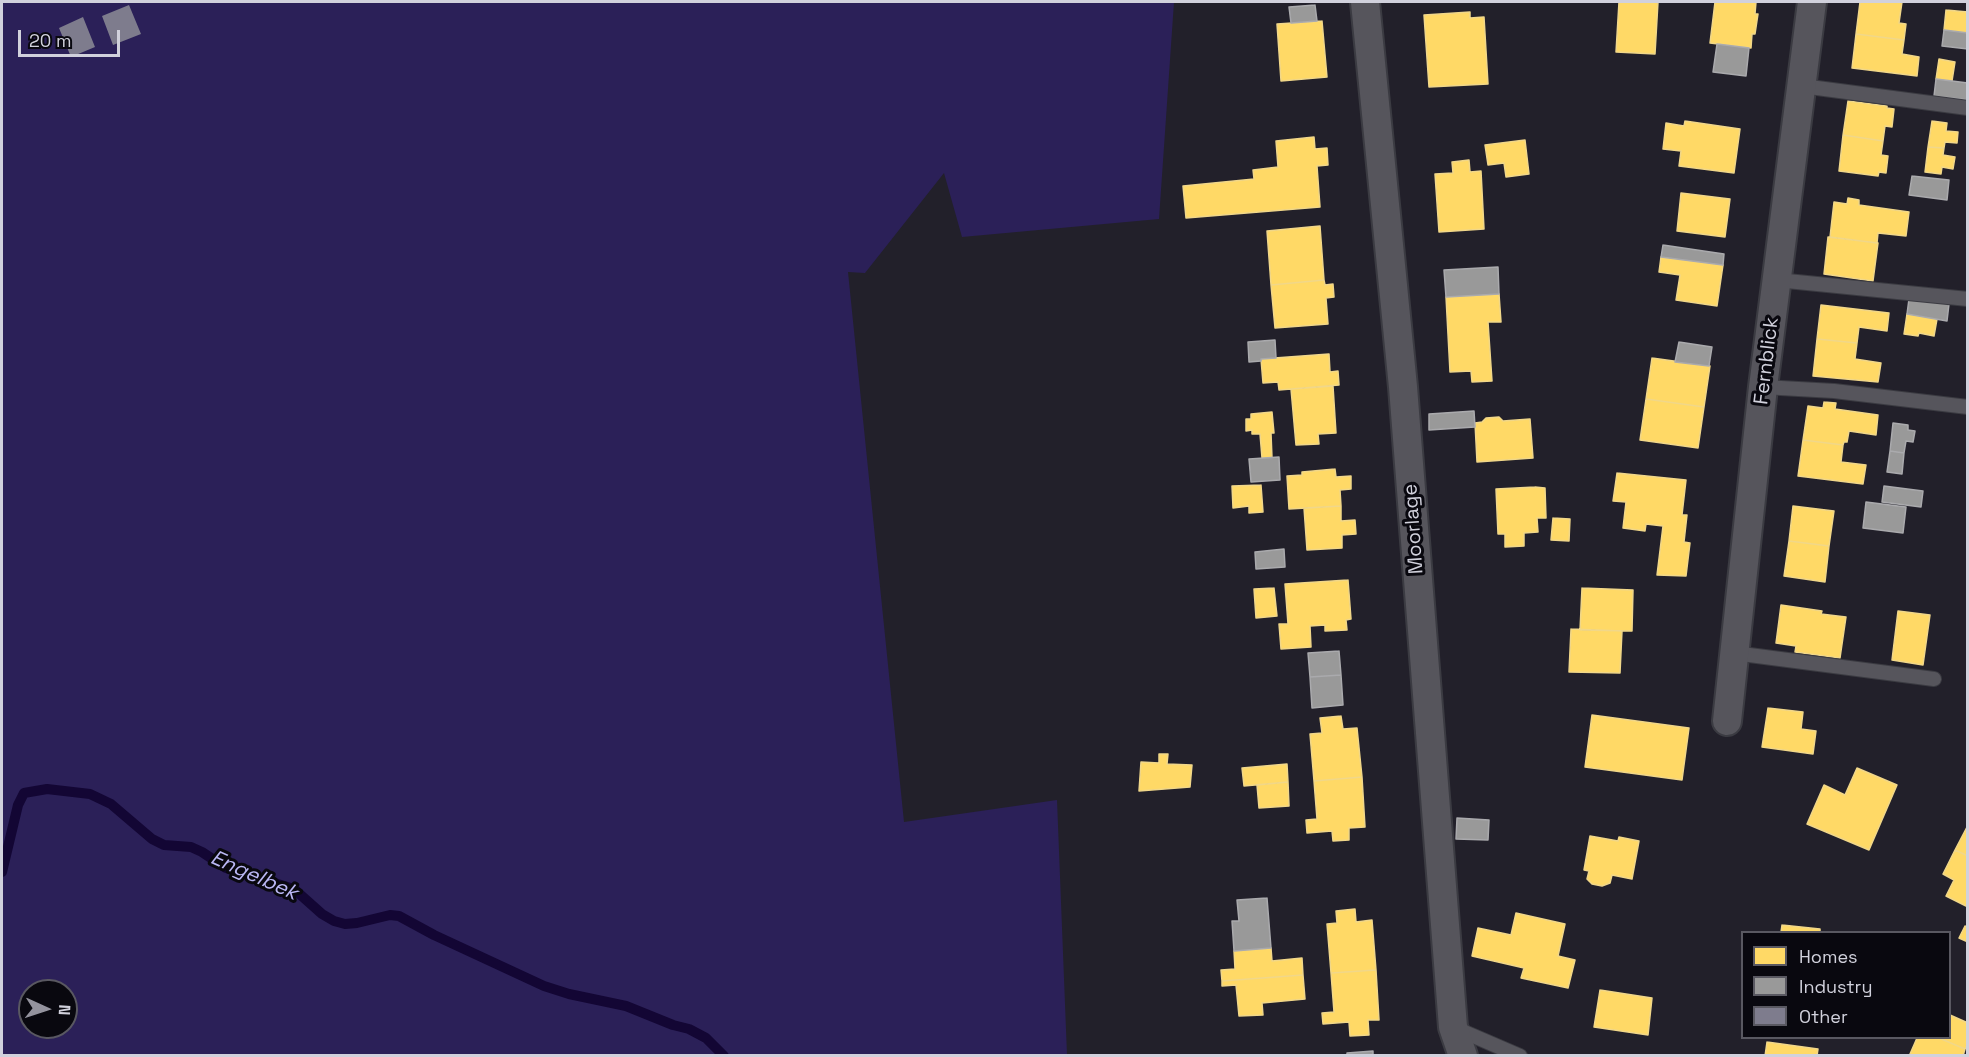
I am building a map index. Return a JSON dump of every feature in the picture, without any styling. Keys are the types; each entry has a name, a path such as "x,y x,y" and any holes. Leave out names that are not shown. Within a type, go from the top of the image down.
{"street":[{"name":"Moorlage","path":"1365,2 1403,387 1454,1027 1463,1056"},
{"name":"Fernblick","path":"1727,721 1763,387 1812,2"}],"lane":[{"path":"1802,86 1968,108"},
{"path":"1777,280 1968,299"},
{"path":"1763,387 1834,391 1968,407"},
{"path":"1734,653 1934,679"},
{"path":"1454,1027 1520,1056"}],"shaded area":[{"path":"2,2 1174,2 1159,219 962,237 944,173 865,273 848,272 904,822 1057,800 1067,1055 2,1056"}],"building: Homes":[{"path":"1619,2 1658,2 1655,54 1616,52"},
{"path":"1715,2 1756,2 1755,14 1758,14 1755,34 1752,34 1751,48 1710,43"},
{"path":"1860,2 1902,2 1899,23 1906,24 1904,40 1856,34"},
{"path":"1946,10 1968,12 1968,33 1944,30"},
{"path":"1470,12 1470,18 1484,17 1488,84 1429,87 1424,15"},
{"path":"1322,21 1327,77 1281,81 1277,24"},
{"path":"1856,34 1904,40 1902,54 1919,57 1917,76 1852,68"},
{"path":"1939,59 1955,62 1952,81 1936,79"},
{"path":"1848,101 1894,109 1892,127 1885,126 1883,141 1843,135"},
{"path":"1685,121 1740,129 1734,173 1679,166 1681,151 1663,149 1666,123 1684,126"},
{"path":"1932,121 1947,123 1946,131 1958,132 1957,143 1945,142 1944,148 1928,147"},
{"path":"1843,135 1883,141 1881,155 1888,156 1886,173 1879,172 1878,176 1839,171"},
{"path":"1314,137 1315,149 1327,148 1328,165 1317,166 1320,207 1186,218 1183,186 1254,179 1253,170 1278,167 1276,141"},
{"path":"1525,140 1529,174 1506,177 1504,163 1488,165 1485,145"},
{"path":"1928,147 1944,148 1943,155 1955,157 1953,169 1942,167 1941,174 1925,172"},
{"path":"1469,160 1470,172 1481,171 1484,229 1439,232 1435,174 1453,173 1452,162"},
{"path":"1681,193 1730,199 1725,237 1677,231"},
{"path":"1848,198 1859,200 1859,205 1909,212 1906,236 1878,233 1877,243 1830,237 1834,202 1847,204"},
{"path":"1320,226 1324,280 1271,285 1267,231"},
{"path":"1828,237 1878,243 1873,281 1824,274"},
{"path":"1661,257 1723,265 1717,306 1676,300 1680,275 1659,272"},
{"path":"1324,280 1325,285 1333,284 1334,297 1326,298 1328,324 1275,328 1271,285"},
{"path":"1499,294 1501,322 1488,322 1492,381 1472,382 1471,371 1450,372 1446,297"},
{"path":"1821,305 1889,313 1887,331 1859,327 1857,343 1817,339"},
{"path":"1907,314 1937,319 1934,336 1919,333 1918,336 1904,334"},
{"path":"1817,339 1857,343 1855,359 1881,363 1878,382 1813,376"},
{"path":"1329,354 1330,372 1338,371 1339,385 1279,390 1278,382 1263,383 1261,359"},
{"path":"1652,358 1710,366 1704,407 1646,399"},
{"path":"1333,386 1336,433 1318,434 1319,444 1296,445 1291,389"},
{"path":"1646,399 1704,407 1698,448 1640,440"},
{"path":"1824,402 1836,403 1835,409 1878,415 1876,435 1849,431 1847,442 1843,445 1803,440 1808,406 1823,408"},
{"path":"1272,412 1274,433 1271,433 1272,458 1262,458 1260,434 1252,434 1252,430 1246,431 1246,419 1251,419 1251,414"},
{"path":"1499,417 1503,421 1530,419 1533,458 1477,462 1475,423 1482,422 1486,418"},
{"path":"1803,440 1843,445 1841,462 1866,465 1863,484 1798,476"},
{"path":"1335,469 1336,477 1351,476 1351,489 1340,490 1341,506 1289,509 1287,476"},
{"path":"1617,473 1686,480 1682,515 1687,515 1684,542 1690,543 1686,576 1657,575 1663,526 1646,524 1645,531 1623,528 1626,502 1613,501"},
{"path":"1261,485 1263,512 1249,513 1249,506 1233,508 1232,486"},
{"path":"1545,488 1546,518 1537,518 1538,532 1524,533 1524,546 1505,547 1505,534 1498,534 1496,489"},
{"path":"1341,506 1341,521 1355,520 1356,534 1342,535 1342,548 1307,550 1304,508"},
{"path":"1793,506 1834,511 1829,546 1789,541"},
{"path":"1553,518 1570,519 1569,541 1551,540"},
{"path":"1789,541 1829,546 1825,582 1784,576"},
{"path":"1348,580 1351,619 1346,620 1347,630 1325,631 1325,625 1310,626 1311,647 1281,649 1279,624 1288,624 1285,584"},
{"path":"1274,588 1277,616 1256,618 1254,589"},
{"path":"1582,588 1633,590 1632,631 1580,630"},
{"path":"1781,605 1846,617 1840,658 1795,652 1796,646 1776,643"},
{"path":"1898,611 1930,615 1923,665 1892,660"},
{"path":"1571,629 1622,631 1620,673 1569,672"},
{"path":"1768,708 1803,712 1801,729 1816,731 1813,754 1762,747"},
{"path":"1592,715 1689,728 1682,780 1585,767"},
{"path":"1341,716 1343,729 1357,728 1362,777 1314,781 1310,734 1322,733 1320,718"},
{"path":"1159,754 1168,754 1167,764 1192,765 1190,787 1139,791 1141,762 1159,763"},
{"path":"1287,764 1288,782 1244,786 1242,768"},
{"path":"1857,768 1897,785 1869,850 1807,824 1824,785 1845,795"},
{"path":"1362,777 1365,827 1349,828 1349,840 1333,841 1332,831 1307,833 1306,820 1317,819 1314,781"},
{"path":"1288,782 1289,806 1259,808 1257,785"},
{"path":"1968,827 1968,856 1955,850"},
{"path":"1590,836 1618,841 1619,837 1639,841 1632,879 1612,875 1610,883 1602,886 1592,884 1587,879 1589,871 1584,870"},
{"path":"1955,850 1968,856 1968,907 1946,896 1954,880 1943,874"},
{"path":"1355,909 1356,922 1372,920 1376,970 1331,973 1327,924 1337,923 1336,911"},
{"path":"1516,913 1565,924 1558,956 1575,960 1568,988 1521,978 1524,968 1472,956 1478,928 1511,935"},
{"path":"1782,925 1820,929 1820,931 1781,931"},
{"path":"1965,926 1968,927 1968,942 1959,938"},
{"path":"1271,948 1272,961 1302,958 1303,975 1222,981 1221,970 1235,969 1234,951"},
{"path":"1376,970 1379,1020 1368,1020 1369,1035 1350,1036 1349,1022 1323,1024 1322,1013 1334,1012 1331,973"},
{"path":"1303,975 1305,999 1262,1003 1263,1015 1239,1016 1236,985 1222,986 1222,981"},
{"path":"1600,990 1652,998 1648,1035 1594,1027"},
{"path":"1951,1015 1968,1023 1968,1044 1965,1049 1941,1039 1951,1039"},
{"path":"1917,1039 1941,1039 1965,1049 1963,1056 1913,1056 1910,1054"},
{"path":"1767,1042 1818,1049 1817,1056 1765,1056"}],"building: Industry":[{"path":"1315,5 1317,21 1291,23 1289,7"},
{"path":"1944,30 1968,33 1968,49 1942,46"},
{"path":"1717,44 1749,48 1746,76 1713,72"},
{"path":"1936,79 1968,83 1968,100 1934,96"},
{"path":"1912,176 1949,180 1947,200 1909,195"},
{"path":"1663,245 1724,254 1723,265 1661,257"},
{"path":"1498,267 1499,294 1446,297 1444,270"},
{"path":"1909,299 1949,304 1947,321 1907,314"},
{"path":"1275,340 1276,358 1249,362 1248,342"},
{"path":"1679,342 1712,347 1709,366 1675,362"},
{"path":"1474,411 1475,427 1429,430 1429,414"},
{"path":"1893,423 1908,425 1908,430 1915,431 1913,442 1906,441 1904,453 1890,451"},
{"path":"1890,451 1904,453 1902,474 1887,472"},
{"path":"1279,457 1280,480 1251,482 1249,459"},
{"path":"1884,486 1923,491 1921,507 1882,502"},
{"path":"1866,502 1906,507 1903,533 1863,528"},
{"path":"1284,549 1285,567 1256,569 1255,552"},
{"path":"1339,651 1341,675 1310,677 1308,653"},
{"path":"1341,675 1343,705 1312,708 1310,677"},
{"path":"1457,818 1489,820 1488,840 1456,839"},
{"path":"1267,898 1271,948 1234,951 1232,921 1239,921 1237,900"},
{"path":"1373,1051 1373,1056 1347,1056 1347,1053"}],"building: Other":[{"path":"129,5 141,34 113,45 102,16"},
{"path":"83,17 95,47 71,57 59,28"}],"waterway":[{"name":"Engelbek","path":"2,872 18,805 24,793 47,789 90,794 111,804 152,839 164,845 191,847 226,868 294,889 322,914 334,921 345,924 390,915 399,916 434,935 544,986 569,994 626,1006 689,1029 706,1038 724,1056"}]}
